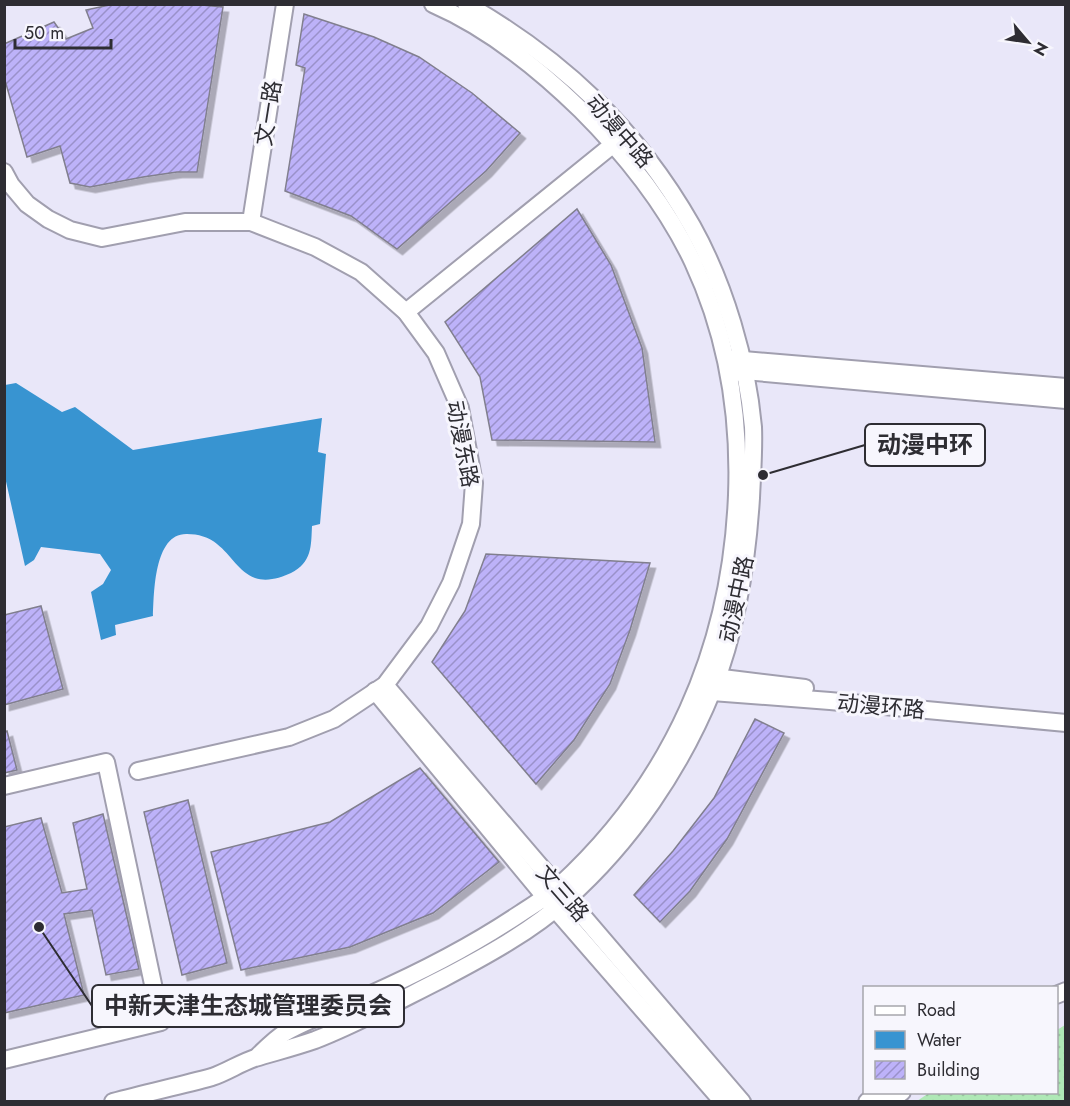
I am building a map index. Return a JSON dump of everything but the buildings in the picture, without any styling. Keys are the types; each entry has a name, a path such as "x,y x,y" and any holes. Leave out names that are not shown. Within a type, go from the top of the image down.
{"street":[{"name":"文一路","path":"251,222 285,4"},
{"name":"动漫中路","path":"113,1101 216,1076 253,1059 285,1033 448,958 557,898 600,867 633,829 666,783 707,684 731,568 735,535 737,443 735,366 728,310 712,269 692,228 661,178 620,139 519,56 482,30 433,4"},
{"name":"动漫中路","path":"466,4 541,52 598,103 620,139"},
{"path":"406,312 620,139"},
{"name":"动漫东路","path":"4,172 10,185 27,204 48,219 70,230 102,238 185,222 251,222 315,247 361,272 406,312 436,353 460,408 474,483 471,524 450,583 429,626 380,688 334,719 289,737 138,771"},
{"path":"735,366 1065,387"},
{"path":"735,366 1065,400"},
{"name":"动漫环路","path":"707,684 1065,711"},
{"name":"动漫环路","path":"707,684 830,701 1065,723"},
{"name":"文三路","path":"380,688 557,898 723,1101"},
{"path":"4,786 106,762 161,1022 4,1060"},
{"name":"文三路","path":"557,898 742,1101"}],"green space":[{"path":"1065,1025 1065,1101 917,1101 928,1094 1058,1094 1058,1029"}],"water":[{"path":"16,383 62,412 75,407 133,450 322,418 318,452 326,454 320,524 312,526 307,559 291,573 264,580 244,572 222,548 210,539 191,534 176,536 162,553 158,566 153,616 115,625 116,635 101,640 91,592 103,584 111,570 100,554 41,547 34,560 25,566 5,477 5,385"}],"place":[{"name":"动漫中环","path":"763,475"},
{"name":"中新天津生态城管理委员会","path":"39,927"}]}
